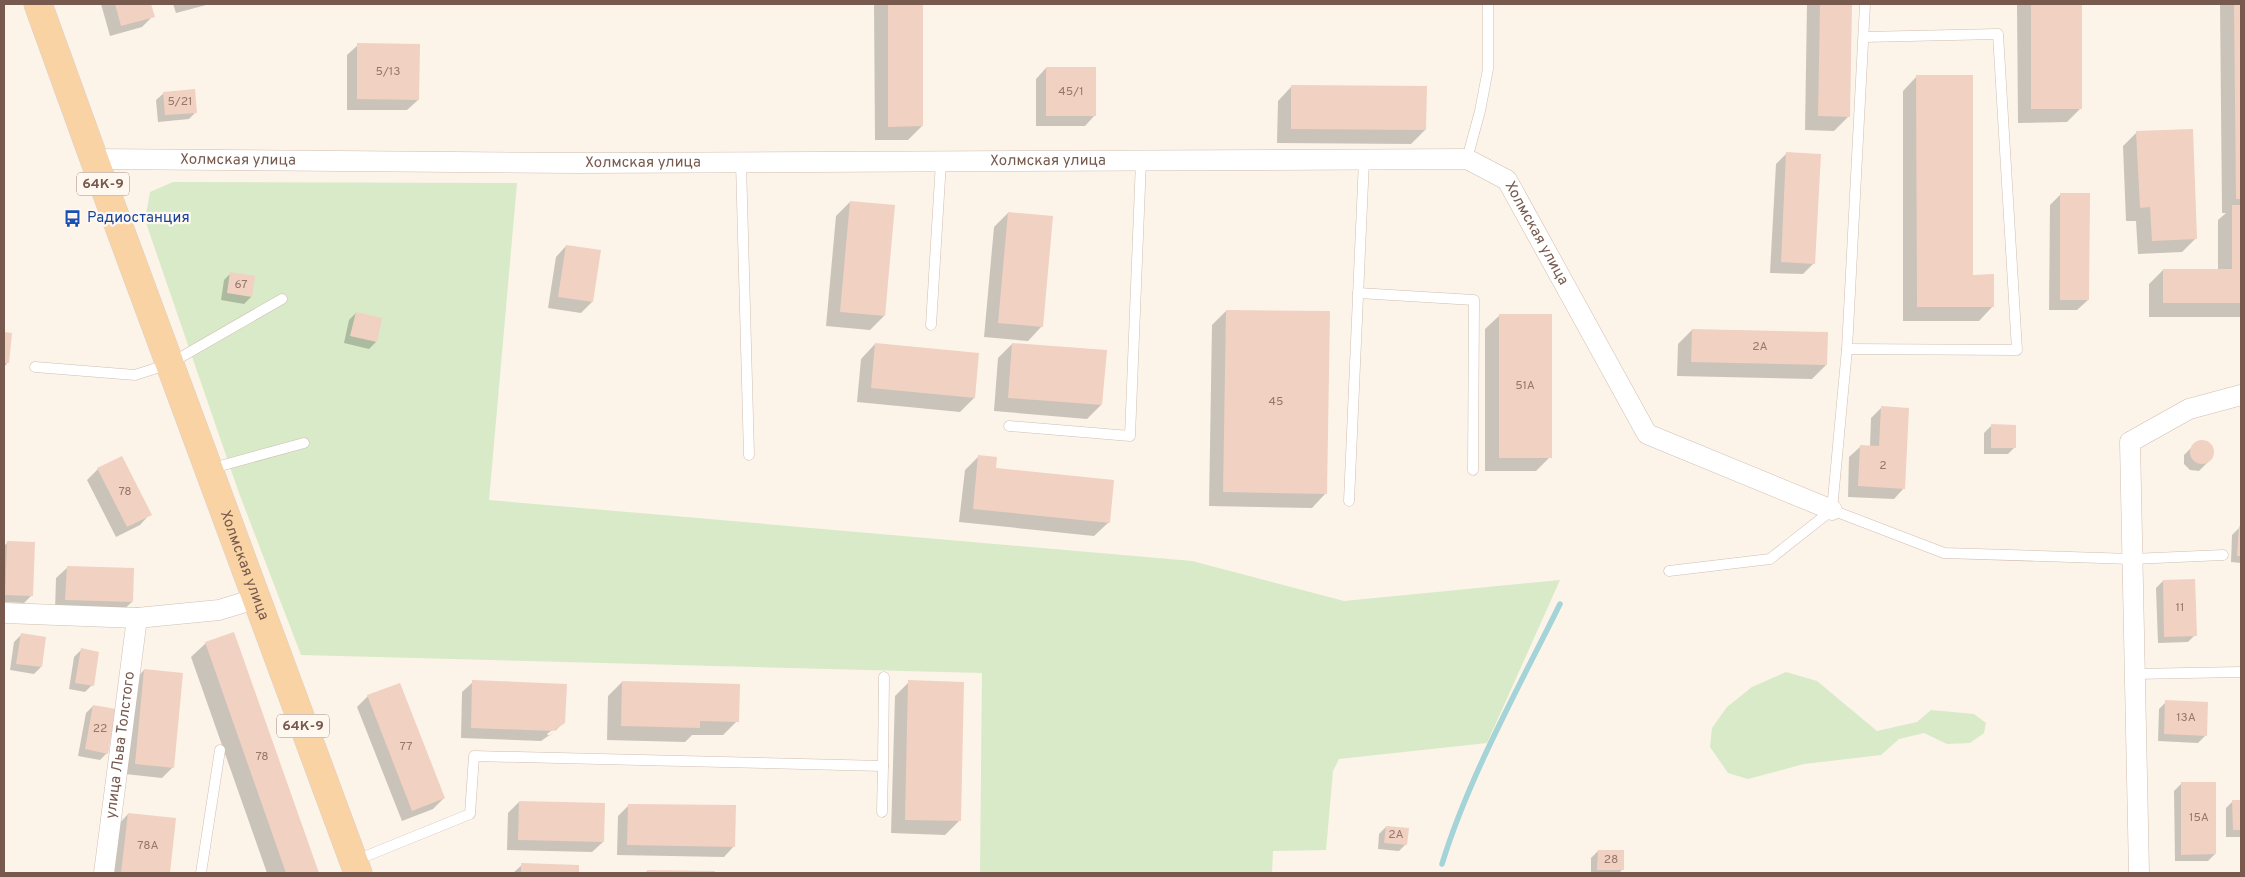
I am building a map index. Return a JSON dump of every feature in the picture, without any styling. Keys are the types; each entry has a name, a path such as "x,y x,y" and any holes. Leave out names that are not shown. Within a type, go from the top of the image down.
{"main road":[{"name":"Холмская улица","path":"38,4 355,867"}],"street":[{"name":"Холмская улица","path":"94,160 577,163 1467,159 1507,180 1647,434 1832,510"},
{"path":"2140,873 2130,442 2190,409 2241,395"},
{"path":"4,613 137,618 219,610 255,599"},
{"name":"улица Льва Толстого","path":"104,873 137,618"}],"lane":[{"path":"1467,159 1480,111 1488,69 1488,4"},
{"path":"1669,571 1770,559 1832,510 1847,349 1866,4"},
{"path":"1847,349 2017,350 1998,34 1864,37"},
{"path":"1349,502 1364,160"},
{"path":"1009,426 1130,436 1140,161"},
{"path":"741,162 750,456"},
{"path":"931,325 941,162"},
{"path":"1358,293 1474,300 1473,470"},
{"path":"35,367 135,375 169,364 282,299"},
{"path":"208,469 304,442"},
{"path":"1832,510 1944,552 2132,559 2223,555"},
{"path":"2134,674 2241,672"},
{"path":"882,812 884,677"},
{"path":"200,873 220,750"},
{"path":"355,867 470,814 474,756 883,766"}],"green space":[{"path":"173,182 517,183 489,500 1192,561 1344,601 1560,580 1487,743 1339,759 1333,771 1326,850 1273,851 1272,873 980,873 982,673 301,655 239,493 145,220 150,192"},
{"path":"1786,672 1817,681 1877,731 1917,722 1931,710 1974,714 1986,723 1984,733 1970,743 1947,744 1924,733 1899,739 1881,755 1804,764 1748,779 1728,773 1710,747 1712,728 1727,707 1752,687"}],"building":[{"path":"115,4 151,4 155,17 121,26"},
{"path":"888,4 923,4 923,126 888,127"},
{"path":"1820,4 1852,4 1850,117 1818,116"},
{"path":"2031,4 2082,4 2082,109 2031,109"},
{"path":"2234,4 2241,4 2241,199 2236,199"},
{"path":"357,43 420,44 419,100 357,99"},
{"path":"1046,67 1096,67 1096,116 1046,116"},
{"path":"1916,75 1973,75 1973,275 1994,274 1994,307 1917,307"},
{"path":"1291,85 1427,86 1426,130 1291,129"},
{"path":"195,89 197,113 165,115 163,92"},
{"path":"2193,129 2197,239 2152,241 2150,207 2140,208 2136,131"},
{"path":"1786,152 1821,154 1815,264 1781,262"},
{"path":"2060,193 2090,193 2089,300 2060,300"},
{"path":"850,201 895,205 885,316 840,312"},
{"path":"2232,205 2241,205 2241,303 2163,303 2163,269 2232,269"},
{"path":"1008,212 1053,216 1043,327 998,323"},
{"path":"566,245 601,250 593,302 558,297"},
{"path":"230,272 255,276 252,297 227,293"},
{"path":"1226,310 1330,311 1327,494 1223,492"},
{"path":"356,312 382,318 377,342 350,336"},
{"path":"1499,314 1552,314 1552,458 1499,458"},
{"path":"1692,329 1828,332 1827,365 1691,362"},
{"path":"4,332 12,333 9,363 4,363"},
{"path":"875,343 979,353 975,398 871,388"},
{"path":"1012,343 1107,350 1102,405 1008,398"},
{"path":"1881,406 1909,408 1905,489 1858,486 1860,445 1879,446"},
{"path":"1991,424 2016,425 2016,448 1991,448"},
{"path":"2202,440 2211,443 2214,452 2211,461 2202,464 2193,461 2190,452 2193,443"},
{"path":"978,455 997,457 996,468 1114,480 1110,523 973,509"},
{"path":"122,456 152,515 127,527 97,468"},
{"path":"2239,526 2241,526 2241,556 2237,556"},
{"path":"7,541 35,542 33,596 5,595"},
{"path":"67,566 134,568 133,602 65,600"},
{"path":"2195,579 2197,636 2164,637 2163,580"},
{"path":"234,632 319,873 286,873 205,642"},
{"path":"21,633 46,637 42,667 16,664"},
{"path":"81,648 99,652 94,686 75,683"},
{"path":"144,669 183,673 174,768 135,764"},
{"path":"472,680 567,684 565,723 553,731 471,728"},
{"path":"908,680 964,682 961,821 905,820"},
{"path":"622,681 740,684 739,722 700,721 700,728 621,726"},
{"path":"400,683 445,798 412,811 367,695"},
{"path":"2165,700 2208,702 2207,736 2164,734"},
{"path":"93,705 116,709 108,754 85,749"},
{"path":"2181,782 2216,782 2216,854 2181,855"},
{"path":"2232,800 2241,800 2241,830 2233,830"},
{"path":"519,801 605,803 604,842 518,840"},
{"path":"628,804 736,805 735,847 627,845"},
{"path":"128,813 176,818 170,873 121,873"},
{"path":"1386,826 1409,828 1407,845 1384,843"},
{"path":"1598,850 1624,850 1624,870 1597,870"},
{"path":"521,863 579,865 579,873 521,873"},
{"path":"647,870 715,871 715,873 647,873"}],"waterway":[{"path":"1442,864 1453,831 1480,765 1560,604"}],"place":[{"name":"Радиостанция","path":"73,218"}]}
